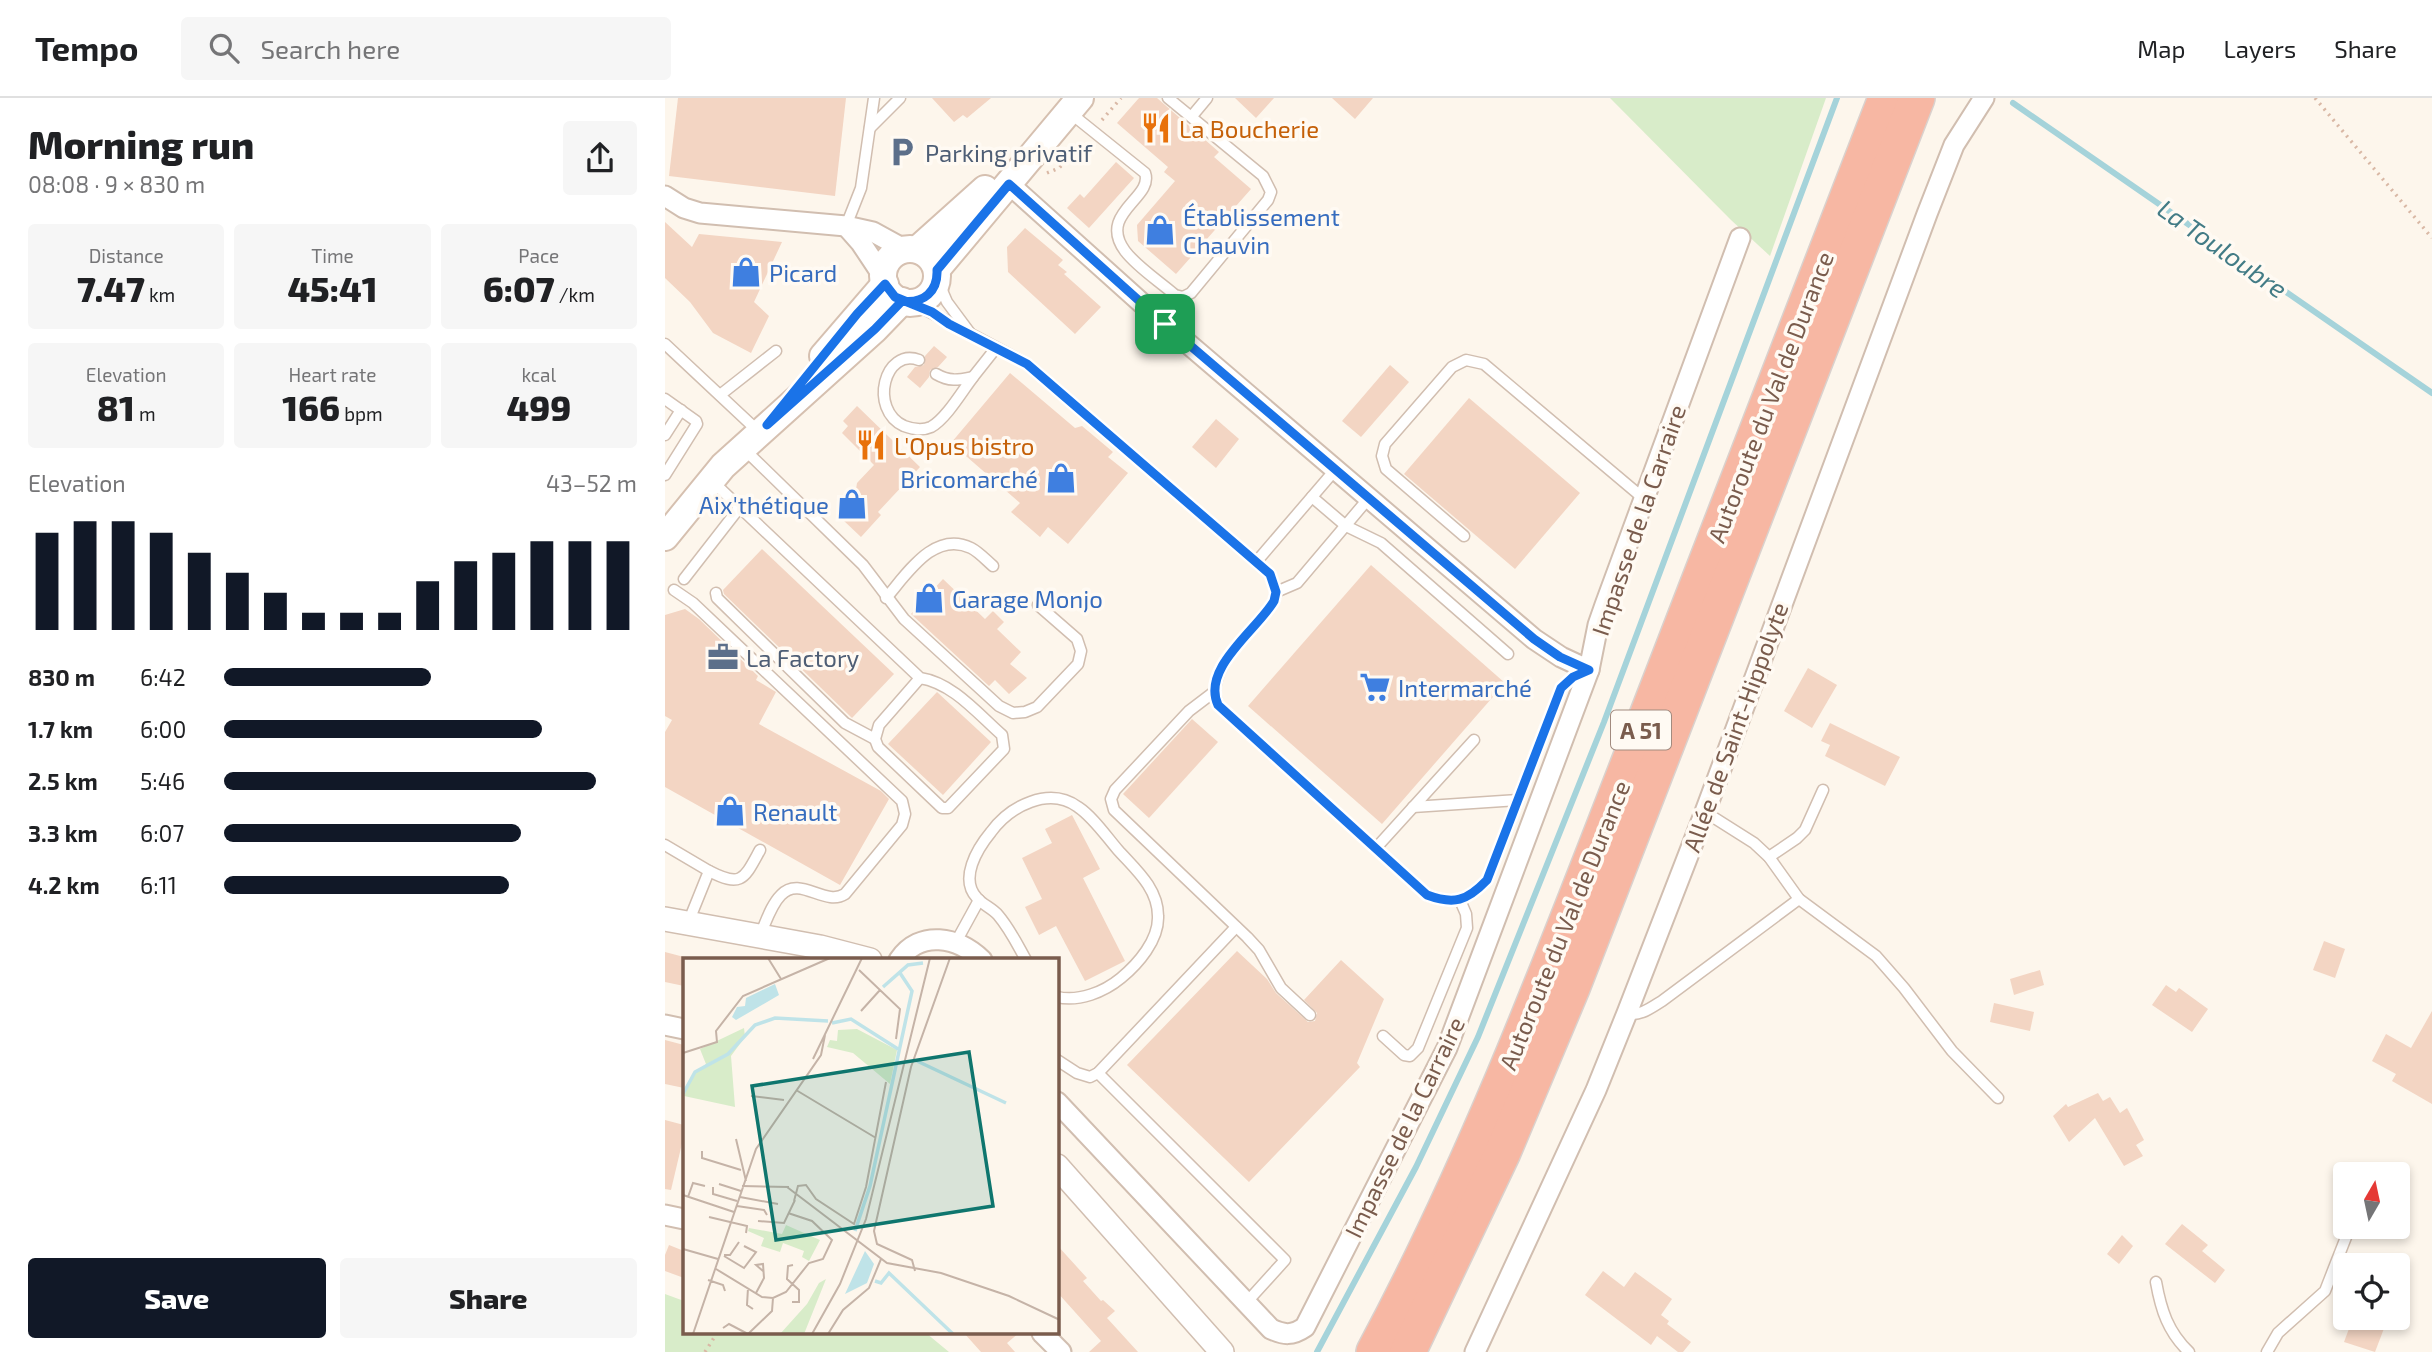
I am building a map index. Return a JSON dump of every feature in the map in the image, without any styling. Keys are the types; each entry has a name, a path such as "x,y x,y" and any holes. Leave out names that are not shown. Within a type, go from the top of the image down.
{"highway":[{"name":"Autoroute du Val de Durance","path":"1374,1352 1402,1300 1489,1111 1568,920 1886,98"},
{"name":"Autoroute du Val de Durance","path":"1408,1352 1503,1152 1572,988 1917,98"}],"main road":[{"path":"895,291 925,298 931,292 937,274 1071,102"},
{"path":"665,537 712,480 756,435 875,329 895,291 887,261 911,249 994,180 1071,102"},
{"path":"911,249 933,261 937,274"}],"street":[{"name":"Allée de Saint-Hippolyte","path":"1475,1352 1596,1090 1705,812 1927,214 1954,145 1984,98"},
{"path":"1009,184 1165,324 1534,639 1560,657 1589,670"},
{"path":"665,196 684,208 700,212 846,226 873,232 911,249"},
{"path":"846,226 895,291"},
{"name":"Impasse de la Carraire","path":"1059,1104 1271,1329 1283,1335 1295,1334 1305,1327 1447,1048 1589,670 1598,625 1740,238"},
{"path":"665,919 820,947 862,958"},
{"path":"900,958 907,949 923,940 941,939 956,942 979,958"},
{"path":"820,947 838,958"},
{"path":"665,1025 683,1029"},
{"path":"1059,1152 1150,1269"},
{"path":"1059,1168 1222,1352"},
{"path":"665,1214 683,1219"},
{"path":"1043,1334 1061,1352"}],"lane":[{"path":"846,226 862,188 874,98"},
{"path":"870,129 900,98"},
{"path":"1071,102 1093,130 1145,173 1145,185 1121,215 1117,226 1118,239 1125,252 1175,295 1183,297 1191,293 1268,200 1271,192 1263,176 1168,98"},
{"path":"1192,116 1207,98"},
{"path":"937,274 947,302 970,333"},
{"path":"895,291 1039,373 1270,574 1276,592 1269,609 1224,662 1214,692 1189,711 1115,790 1111,799 1114,810 1259,950 1281,988 1310,1015"},
{"path":"1165,324 1180,309 1183,297"},
{"path":"665,344 720,395 756,435 876,579 886,598 904,619 999,706 1013,713 1038,707 1078,664 1081,651 1077,639 1038,605"},
{"path":"919,360 911,357 899,360 884,385 886,409 895,421 910,428 930,427 939,420 996,348"},
{"path":"720,395 776,351"},
{"path":"1464,536 1386,469 1381,456 1385,444 1452,367 1466,360 1484,364 1643,498"},
{"path":"936,374 957,381 973,377"},
{"path":"665,399 696,421 696,429 665,475"},
{"path":"665,435 681,410"},
{"path":"1257,561 1335,470"},
{"path":"712,480 920,678 931,679 949,688 1002,735 1003,749 954,805 948,808 941,808 878,747 875,739 879,725 920,678"},
{"path":"1312,497 1346,526 1381,543 1508,654"},
{"path":"1276,592 1286,590 1297,583 1368,499"},
{"path":"684,579 740,507"},
{"path":"886,598 927,552 943,545 962,544 974,549 993,566"},
{"path":"674,590 693,603 902,801 905,814 902,825 845,894 834,898 802,888 792,889 782,894 760,936"},
{"path":"716,593 717,598 845,723 875,739"},
{"path":"1214,692 1218,705 1427,895 1443,901 1460,900 1475,893 1487,880 1561,688 1573,677 1589,670"},
{"path":"1376,848 1473,740"},
{"path":"1769,857 1805,830 1823,790"},
{"path":"1025,958 1008,927 970,889 970,872 978,850 993,828 1010,813 1030,801 1064,799 1080,807 1147,882 1155,898 1159,916 1146,951 1132,968 1113,984 1088,996 1059,997"},
{"path":"1413,807 1518,800"},
{"path":"1705,812 1728,825 1769,857 1799,898 1876,956 1952,1051 1998,1098"},
{"path":"665,845 709,871 735,881 742,879 760,850"},
{"path":"688,923 709,871"},
{"path":"1627,1013 1633,1015 1663,1001 1799,898"},
{"path":"956,942 979,900"},
{"path":"1383,1036 1404,1055 1410,1056 1418,1048 1467,928 1466,914 1460,900"},
{"path":"1059,1061 1077,1073 1090,1077 1098,1073 1236,927"},
{"path":"1098,1073 1286,1260 1246,1304"},
{"path":"2267,1352 2278,1333 2325,1291 2345,1239"},
{"path":"2156,1282 2161,1307 2169,1327 2175,1339 2189,1352"}],"path":[{"path":"1040,176 1059,168 1121,98"},
{"path":"2315,98 2432,238"},
{"path":"705,1352 716,1334"}],"green space":[{"path":"1610,98 1826,98 1770,256 1731,220"},
{"path":"665,1294 683,1301 683,1334 927,1334 949,1352 665,1352"}],"building":[{"path":"678,98 846,98 835,196 669,176"},
{"path":"932,98 991,98 967,118 963,115 954,122"},
{"path":"1139,98 1157,98 1219,152 1214,157 1251,189 1176,274 1138,241 1137,225 1175,181 1164,172 1168,167 1117,123"},
{"path":"1235,98 1274,98 1256,118"},
{"path":"1332,98 1373,98 1355,119"},
{"path":"1116,162 1134,178 1089,228 1067,208 1080,194 1084,198"},
{"path":"665,222 692,247 699,234 782,242 754,302 769,316 751,353 713,333 690,302 665,278"},
{"path":"1025,228 1063,260 1058,265 1067,272 1064,274 1101,307 1075,334 1008,272 1007,247"},
{"path":"934,346 947,357 938,367 930,370 929,377 920,388 907,377 915,367 924,365 925,356"},
{"path":"1390,365 1409,382 1361,437 1342,421"},
{"path":"1010,373 1075,428 1082,426 1113,452 1108,457 1128,473 1068,544 1048,527 1040,537 1011,512 1020,503 951,443"},
{"path":"1469,398 1580,493 1515,569 1404,474"},
{"path":"857,406 920,467 878,512 881,515 861,537 843,520 853,509 857,483 874,465 842,433 848,426 843,421"},
{"path":"1216,419 1239,439 1216,468 1192,447"},
{"path":"762,549 894,674 852,718 724,594 723,590"},
{"path":"1371,565 1505,683 1382,824 1248,706"},
{"path":"943,579 985,619 993,611 1004,622 997,629 1021,652 1010,664 1027,678 1009,694 995,680 989,686 911,614"},
{"path":"685,609 758,676 756,680 776,692 759,724 881,791 889,799 840,885 665,787 665,732 672,720 665,716 665,615"},
{"path":"1808,668 1837,685 1812,728 1784,711"},
{"path":"937,692 991,742 943,795 888,744"},
{"path":"1192,719 1218,742 1149,818 1123,794"},
{"path":"1830,723 1900,757 1885,786 1825,756 1830,745 1821,741"},
{"path":"1072,815 1100,869 1083,878 1125,961 1085,981 1056,926 1039,935 1025,907 1042,899 1022,858 1052,843 1045,829"},
{"path":"2324,941 2345,949 2335,978 2313,970"},
{"path":"1237,951 1267,979 1276,993 1308,1022 1315,1021 1317,1013 1304,1000 1341,960 1384,999 1357,1063 1360,1067 1249,1182 1127,1065"},
{"path":"665,952 684,957 683,986 665,982"},
{"path":"2040,970 2044,985 2014,995 2010,979"},
{"path":"2166,985 2176,992 2179,988 2208,1009 2192,1032 2152,1005"},
{"path":"1994,1003 2034,1012 2030,1031 1990,1022"},
{"path":"2432,1011 2432,1104 2392,1081 2396,1074 2372,1061 2386,1034 2411,1048"},
{"path":"665,1040 683,1045 683,1088 665,1084"},
{"path":"2098,1093 2103,1101 2110,1097 2120,1113 2127,1108 2144,1140 2136,1145 2143,1156 2124,1166 2095,1118 2069,1142 2053,1116 2066,1104 2068,1107"},
{"path":"665,1120 683,1125 683,1139 671,1190 665,1189"},
{"path":"2182,1224 2208,1245 2202,1251 2225,1270 2215,1283 2165,1244"},
{"path":"2122,1235 2133,1246 2119,1264 2107,1254"},
{"path":"669,1245 683,1251 683,1278 665,1271 665,1255"},
{"path":"1059,1247 1087,1278 1083,1281 1101,1301 1115,1311 1107,1318 1138,1352 1089,1352 1101,1341 1059,1294"},
{"path":"1603,1271 1624,1287 1635,1272 1672,1299 1661,1315 1669,1321 1667,1324 1691,1342 1683,1352 1678,1352 1657,1336 1651,1345 1585,1295"},
{"path":"2348,1330 2383,1330 2375,1352 2344,1342"},
{"path":"965,1334 1018,1334 1007,1343 1015,1352 981,1352"}],"waterway":[{"path":"1317,1352 1416,1167 1478,1037 1604,722 1837,98"},
{"name":"La Touloubre","path":"2013,103 2432,393"}],"place":[{"name":"La Boucherie","path":"1156,128"},
{"name":"Parking privatif","path":"902,152"},
{"name":"Établissement Chauvin","path":"1160,230"},
{"name":"Picard","path":"746,272"},
{"name":"L'Opus bistro","path":"871,445"},
{"name":"Bricomarché","path":"1061,478"},
{"name":"Aix'thétique","path":"852,504"},
{"name":"Garage Monjo","path":"929,598"},
{"name":"La Factory","path":"723,657"},
{"name":"Intermarché","path":"1375,687"},
{"name":"Renault","path":"730,811"}],"route":[{"path":"1165,324 1009,184 937,270 935,286 925,298 911,302 902,301 875,329 767,425 857,314 885,284 888,292 902,301 911,302 932,312 949,324 1027,364 1270,574 1276,592 1274,601 1224,662 1214,692 1218,705 1427,895 1443,901 1460,900 1475,893 1487,880 1561,688 1573,677 1589,670 1560,657 1534,639 1165,324"}]}
